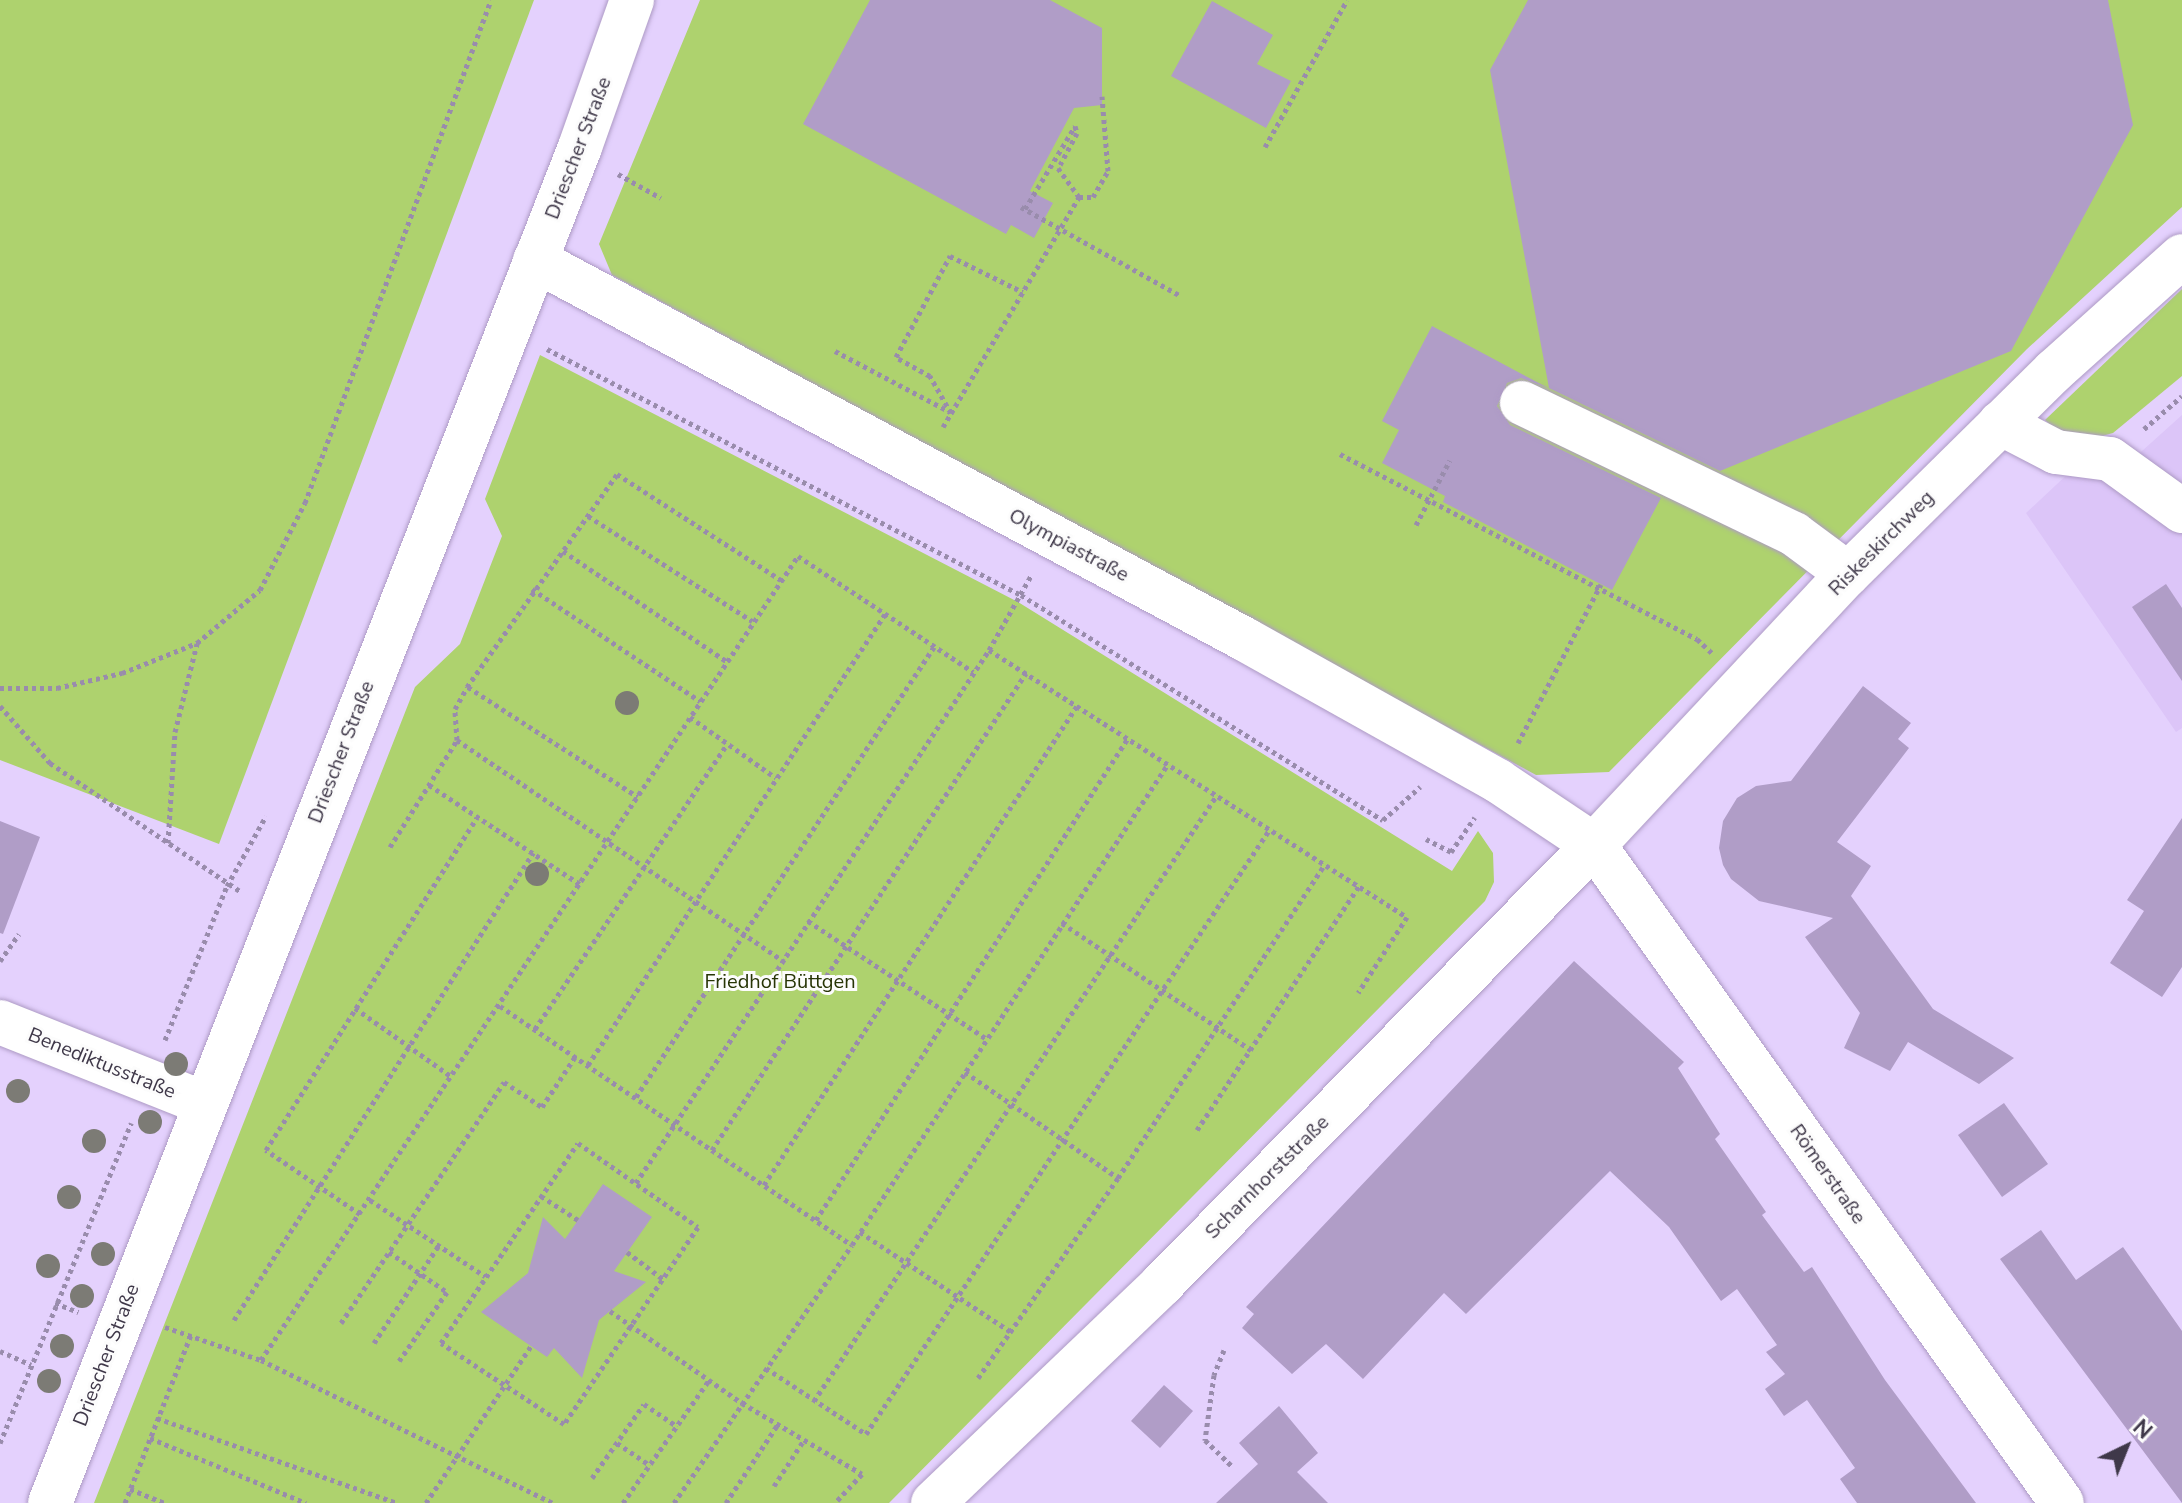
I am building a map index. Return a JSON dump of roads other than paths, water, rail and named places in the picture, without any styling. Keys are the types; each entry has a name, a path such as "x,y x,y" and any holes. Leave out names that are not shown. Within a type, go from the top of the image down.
{"street":[{"name":"Driescher Straße","path":"50,1503 279,909 535,260 632,0"},
{"name":"Riskeskirchweg","path":"1594,845 1848,574 2000,423 2182,256"},
{"name":"Olympiastraße","path":"535,260 1246,640 1498,781 1594,845"},
{"path":"1522,403 1794,534 1848,574"},
{"path":"2000,423 2056,452 2110,459 2182,511"},
{"name":"Scharnhorststraße","path":"933,1503 1162,1284 1594,845"},
{"name":"Römerstraße","path":"1594,845 2062,1503"},
{"name":"Benediktusstraße","path":"0,1022 204,1103"}],"park label":[{"name":"Friedhof Büttgen","path":"780,981"}]}
